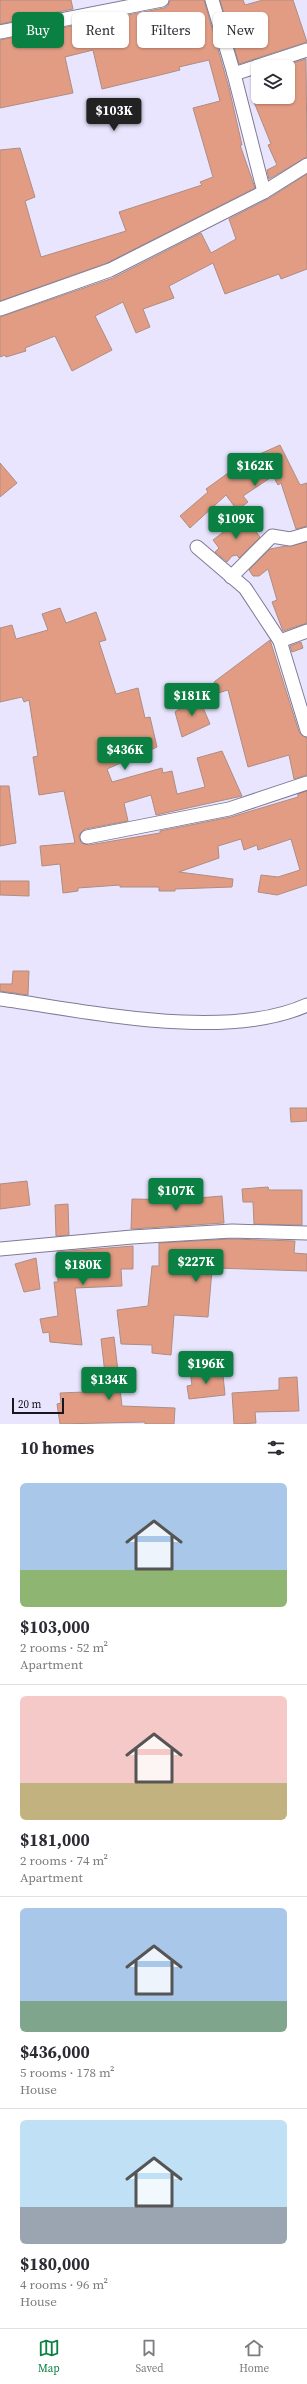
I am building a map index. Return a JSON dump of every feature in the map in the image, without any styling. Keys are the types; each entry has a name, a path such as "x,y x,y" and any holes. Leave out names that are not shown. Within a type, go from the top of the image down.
{"street":[{"path":"0,32 162,0"},
{"path":"212,0 234,74 264,192"},
{"path":"234,74 307,50"},
{"path":"0,309 110,270 264,192 307,165"},
{"path":"232,577 272,536 290,539 307,534"},
{"path":"197,547 245,588 280,641 307,730"},
{"path":"280,641 307,631"},
{"path":"86,837 229,809 307,783"},
{"path":"0,999 162,1021 254,1021 291,1012 307,1005"},
{"path":"0,1249 132,1237 225,1232 307,1233"}],"building":[{"path":"0,0 71,0 73,9 58,12 12,12 12,22 0,24"},
{"path":"170,0 204,0 213,32 213,48 218,48 229,88 242,145 240,145 255,188 107,263 0,301 0,150 20,148 35,197 25,201 41,257 126,231 119,212 202,185 200,182 213,177 193,108 220,101 209,60 179,67 180,70 102,89 93,50 65,57 73,93 0,108 0,40 12,38 12,48 64,48 64,28 72,26 72,48 129,48 129,15 137,13 137,48 205,48 205,12 144,12 168,6"},
{"path":"220,0 243,0 245,5 263,0 293,0 307,42 239,64 234,48 268,48 268,12 224,12"},
{"path":"306,59 307,157 269,179 267,170 277,165 268,145 271,144 255,104 295,104 295,63"},
{"path":"307,174 307,269 281,279 279,274 225,294 213,263 169,286 174,298 143,309 150,327 136,333 123,302 95,316 112,350 72,371 55,336 25,348 26,351 6,357 5,355 0,357 0,317 113,278 201,233 211,253 236,239 229,219 268,199"},
{"path":"280,445 300,485 307,483 307,526 296,529 281,483 278,485 273,476 243,496 248,502 237,510 226,495 190,528 180,516 208,492 206,489 231,471 251,458"},
{"path":"0,463 17,483 0,497"},
{"path":"244,516 260,537 239,558 237,555 232,556 227,562 215,552 219,548 213,540"},
{"path":"307,542 307,623 283,631 272,602 277,600 268,569 259,576 253,576 249,570 270,549"},
{"path":"60,608 66,623 96,612 106,640 99,642 116,694 138,688 145,718 150,717 157,747 107,769 112,782 162,768 163,773 172,771 177,794 205,787 197,758 222,751 242,796 156,815 151,795 124,803 128,821 85,829 79,835 81,843 89,845 160,833 160,831 231,817 298,797 298,794 307,791 307,885 277,895 258,892 261,875 278,877 300,870 291,839 258,850 257,845 244,850 241,839 218,846 219,858 179,872 233,879 232,887 159,891 159,887 120,887 120,885 78,888 78,891 63,893 60,864 42,866 40,846 75,843 64,791 39,795 33,757 38,756 29,700 24,702 22,697 0,702 0,628 12,625 16,639 48,630 42,614"},
{"path":"270,640 299,732 307,738 307,775 294,779 289,755 248,767 228,690 218,693 214,682"},
{"path":"301,642 303,648 292,652 290,646"},
{"path":"198,696 210,724 182,737 175,712"},
{"path":"0,786 9,786 16,843 0,846"},
{"path":"0,881 29,881 29,896 0,895"},
{"path":"13,971 29,971 28,995 0,991 0,984 12,984"},
{"path":"290,1108 307,1108 307,1121 291,1122"},
{"path":"27,1181 30,1205 0,1209 0,1184"},
{"path":"268,1187 269,1190 302,1190 302,1225 254,1224 253,1202 243,1202 242,1189"},
{"path":"222,1196 224,1223 131,1229 132,1199 186,1200"},
{"path":"68,1204 69,1235 56,1236 55,1205"},
{"path":"230,1239 295,1241 294,1253 307,1254 307,1271 215,1268 212,1270 208,1317 174,1315 171,1355 152,1353 152,1345 121,1344 117,1310 148,1306 152,1266 159,1266 159,1243"},
{"path":"133,1246 133,1269 121,1269 122,1286 75,1288 82,1345 50,1342 49,1332 43,1333 40,1319 58,1316 54,1282 58,1282 57,1252"},
{"path":"36,1258 40,1289 24,1292 15,1264"},
{"path":"114,1337 122,1406 175,1408 174,1424 145,1424 145,1422 60,1424 57,1404 61,1403 60,1393 107,1391 101,1339"},
{"path":"207,1370 207,1376 223,1375 225,1395 189,1399 187,1386 192,1385 190,1372"},
{"path":"297,1377 299,1411 255,1412 256,1423 234,1424 232,1393 279,1390 279,1378"}]}
